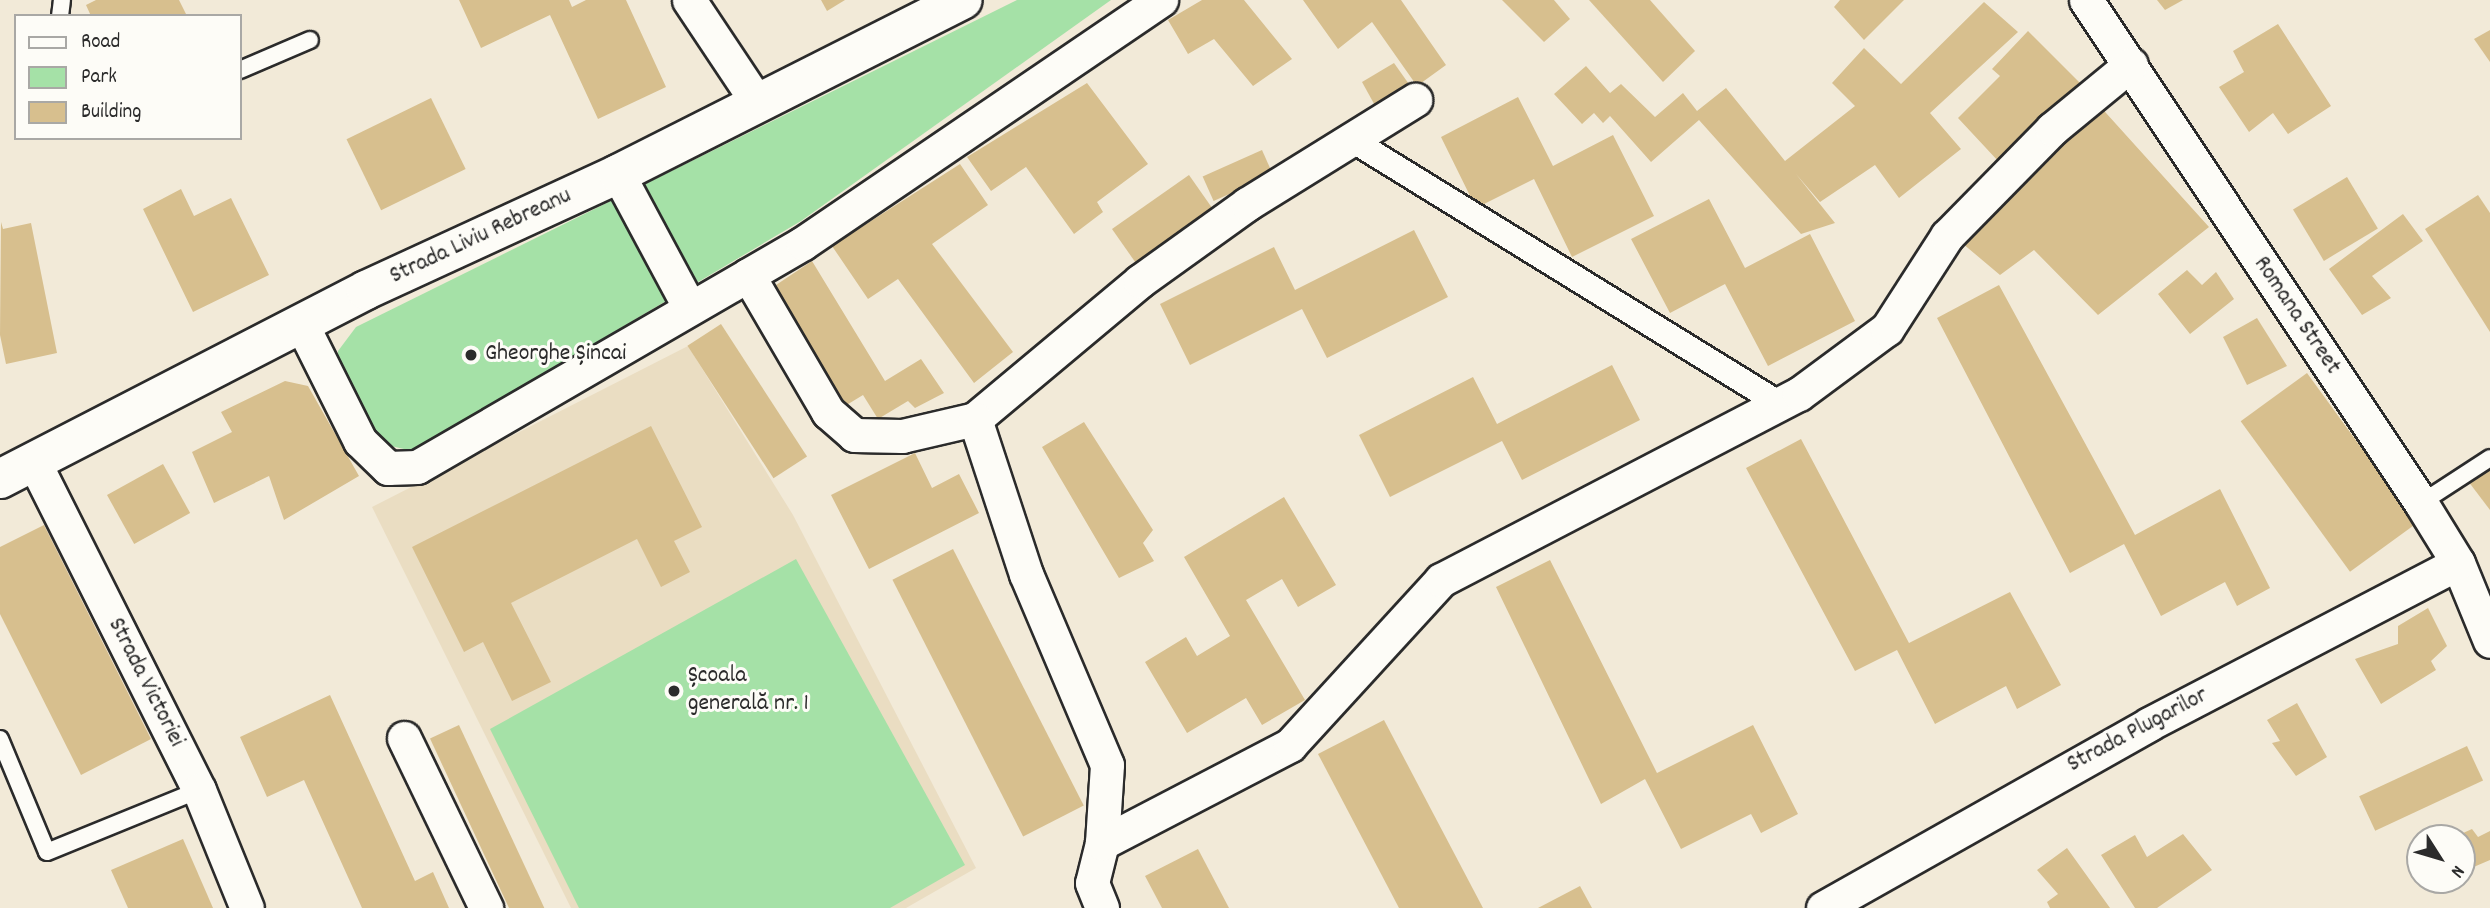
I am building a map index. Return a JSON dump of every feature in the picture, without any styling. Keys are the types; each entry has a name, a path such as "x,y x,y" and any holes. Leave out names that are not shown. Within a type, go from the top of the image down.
{"main road":[{"name":"Strada Liviu Rebreanu","path":"0,479 301,323 618,174 963,0"}],"street":[{"path":"689,0 757,102"},
{"path":"301,323 360,441 388,468 417,467 814,236 1161,0"},
{"name":"Romana Street","path":"2086,0 2421,503 2458,563 2490,642"},
{"path":"1102,843 1290,745 1441,580 1780,404 1887,329 1947,236 2052,129 2131,64"},
{"path":"748,275 828,412 854,435 902,436 975,419 1140,281 1247,204 1415,100"},
{"path":"1352,139 1780,404"},
{"path":"618,174 690,308"},
{"path":"975,419 1026,573 1107,765 1102,843 1092,883 1102,908"},
{"name":"Strada Victoriei","path":"34,462 199,790 247,908"},
{"name":"Strada Plugarilor","path":"1822,908 2140,729 2458,563"},
{"path":"404,738 486,908"}],"lane":[{"path":"242,69 310,40"},
{"path":"2421,503 2490,458"},
{"path":"0,739 47,852 199,790"}],"shaded area":[{"name":"Școala generală nr. 1","path":"688,346 793,515 976,868 906,908 571,908 372,507"}],"green space":[{"path":"1017,0 1111,0 801,221 413,451 382,444 350,408 337,366 338,351 356,327"},
{"path":"796,559 965,865 890,908 579,908 490,729"}],"building":[{"path":"96,0 179,0 186,14 90,14 86,5"},
{"path":"459,0 569,0 572,7 586,0 626,0 666,87 598,119 550,15 481,48"},
{"path":"821,0 845,0 827,11"},
{"path":"1202,0 1244,0 1292,59 1253,86 1214,39 1188,54 1168,20"},
{"path":"1303,0 1401,0 1446,65 1417,86 1372,22 1338,49"},
{"path":"1502,0 1554,0 1570,19 1544,42"},
{"path":"1589,0 1650,0 1695,51 1663,82"},
{"path":"1840,0 1904,0 1864,40 1834,7"},
{"path":"2157,0 2183,0 2165,10"},
{"path":"1984,2 2018,32 1930,113 1961,149 1899,198 1875,165 1820,202 1796,174 1835,223 1801,234 1699,120 1651,162 1610,116 1603,123 1594,113 1582,124 1554,94 1586,66 1610,93 1621,84 1655,117 1683,93 1697,111 1726,88 1785,161 1855,106 1832,83 1864,48 1901,84"},
{"path":"2278,24 2331,106 2288,134 2273,113 2249,132 2219,87 2244,72 2233,51"},
{"path":"2490,30 2490,62 2474,39"},
{"path":"2028,31 2082,85 1999,162 1958,118 2000,76 1992,69"},
{"path":"1394,63 1411,87 1378,111 1362,82"},
{"path":"1087,83 1148,164 1097,202 1103,212 1074,234 1026,167 991,191 967,157"},
{"path":"1518,97 1553,166 1613,135 1654,216 1572,257 1534,179 1476,208 1441,137"},
{"path":"431,98 466,169 381,210 347,139"},
{"path":"2097,103 2209,227 2098,315 2034,250 2000,275 1962,243"},
{"path":"1262,150 1273,175 1214,201 1203,176"},
{"path":"960,164 988,205 932,244 1013,352 974,383 898,279 868,299 832,246"},
{"path":"1189,175 1214,211 1137,265 1112,229"},
{"path":"2347,177 2378,228 2324,261 2293,209"},
{"path":"181,189 194,216 231,198 269,275 193,312 143,209"},
{"path":"2478,195 2490,213 2490,332 2425,229"},
{"path":"1709,199 1745,268 1810,234 1855,321 1768,366 1725,284 1670,313 1631,239"},
{"path":"2403,214 2423,241 2372,276 2391,298 2362,315 2329,269"},
{"path":"1,222 3,229 31,223 57,353 6,364 0,335"},
{"path":"1414,230 1448,297 1327,358 1302,309 1190,365 1160,304 1274,247 1295,290"},
{"path":"812,261 885,381 921,359 944,393 915,408 908,401 878,419 863,395 840,409 770,289"},
{"path":"2187,270 2202,285 2216,272 2234,299 2190,334 2158,294"},
{"path":"1999,285 2135,535 2220,489 2270,588 2237,606 2225,582 2161,616 2124,544 2070,573 1937,318"},
{"path":"2257,318 2287,366 2247,385 2223,337"},
{"path":"721,324 807,457 774,478 687,346"},
{"path":"1612,365 1640,420 1522,480 1502,441 1390,497 1359,435 1473,377 1497,424"},
{"path":"2307,373 2416,523 2350,572 2241,421"},
{"path":"285,381 308,386 359,476 284,520 269,476 214,503 192,452 232,432 221,412"},
{"path":"1084,422 1153,530 1143,543 1154,561 1119,578 1042,447"},
{"path":"651,426 702,527 674,541 690,572 661,587 637,539 511,603 551,682 512,701 483,642 464,652 412,547"},
{"path":"1801,439 1909,643 2010,592 2061,685 2017,709 2006,686 1935,724 1897,650 1855,671 1746,468"},
{"path":"915,453 932,488 959,474 979,513 869,569 831,495"},
{"path":"163,464 190,513 134,544 107,495"},
{"path":"2490,468 2490,510 2468,481"},
{"path":"1284,497 1336,585 1298,607 1282,579 1246,600 1305,700 1262,725 1246,698 1187,733 1145,662 1186,637 1197,656 1230,636 1184,557"},
{"path":"44,525 151,739 81,775 0,614 0,547"},
{"path":"953,549 1084,806 1023,836 892,580"},
{"path":"1550,560 1657,773 1753,725 1798,814 1761,833 1751,814 1681,849 1645,779 1601,804 1496,587"},
{"path":"2428,608 2447,646 2431,661 2436,670 2381,704 2355,659 2398,644 2398,626"},
{"path":"330,695 415,881 433,872 449,908 362,908 304,780 267,797 240,737"},
{"path":"2297,703 2327,757 2296,776 2272,743 2280,741 2267,720"},
{"path":"1384,720 1483,908 1399,908 1318,754"},
{"path":"459,725 544,908 509,908 430,739"},
{"path":"2467,746 2483,780 2375,831 2359,796"},
{"path":"2490,831 2490,860 2476,866 2476,834 2478,837"},
{"path":"2183,834 2212,870 2157,908 2135,908 2101,855 2135,835 2147,857"},
{"path":"183,839 213,908 128,908 111,870"},
{"path":"2067,848 2110,908 2050,908 2047,902 2058,894 2037,870"},
{"path":"1198,849 1229,908 1162,908 1145,876"},
{"path":"1580,886 1592,908 1538,908"}],"place":[{"name":"Gheorghe Șincai","path":"471,355"},
{"name":"Școala generală nr. 1","path":"674,691"}]}
